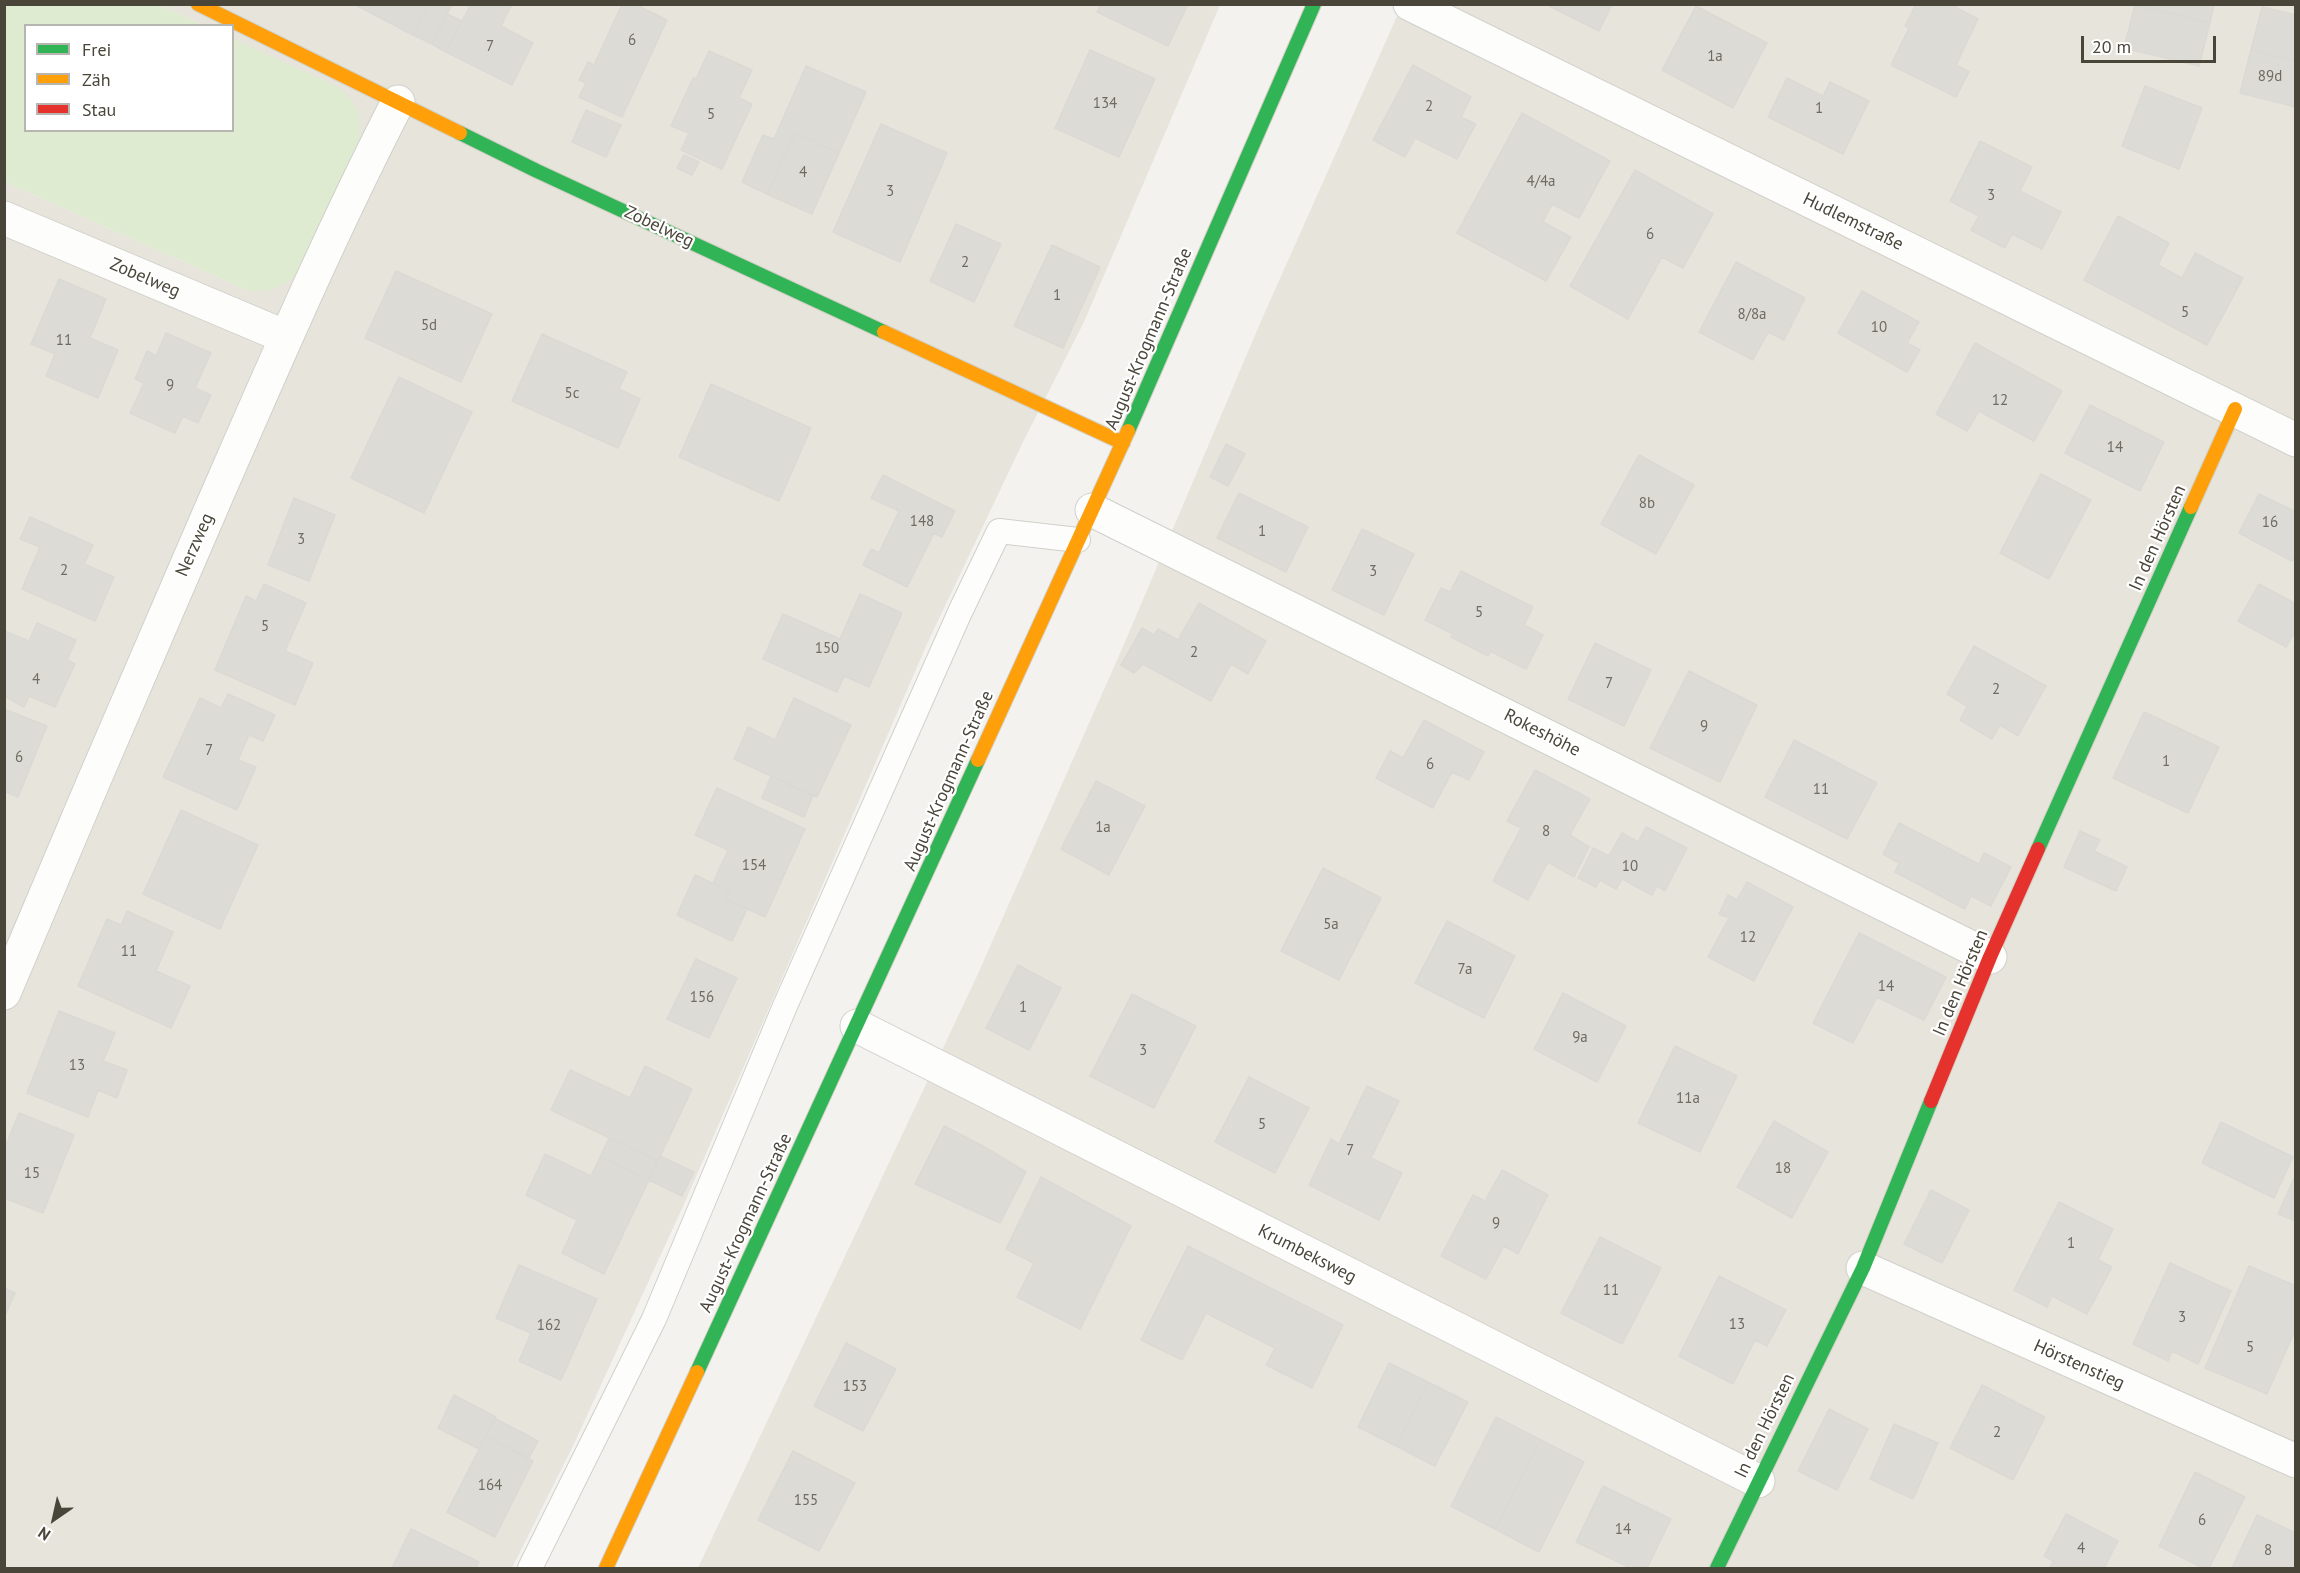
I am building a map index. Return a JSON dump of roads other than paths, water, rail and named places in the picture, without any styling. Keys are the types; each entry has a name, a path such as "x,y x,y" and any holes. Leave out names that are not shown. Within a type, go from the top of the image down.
{"street":[{"name":"Zobelweg","path":"198,4 548,176 1123,443"},
{"name":"August-Krogmann-Straße","path":"606,1569 1123,443 1314,4"},
{"name":"Hudlemstraße","path":"1410,4 2295,440"},
{"name":"Nerzweg","path":"4,993 94,778 286,336 366,163 398,102"},
{"name":"Zobelweg","path":"4,218 225,313 286,336"},
{"name":"In den Hörsten","path":"1717,1569 1863,1268 1990,957 2235,409"},
{"name":"Rokeshöhe","path":"1092,510 1990,957"},
{"name":"Krumbeksweg","path":"857,1026 1758,1481"},
{"name":"Hörstenstieg","path":"1863,1268 2295,1461"}],"lane":[{"path":"530,1569 654,1319 785,1006 960,612 999,531 1078,540"}]}
